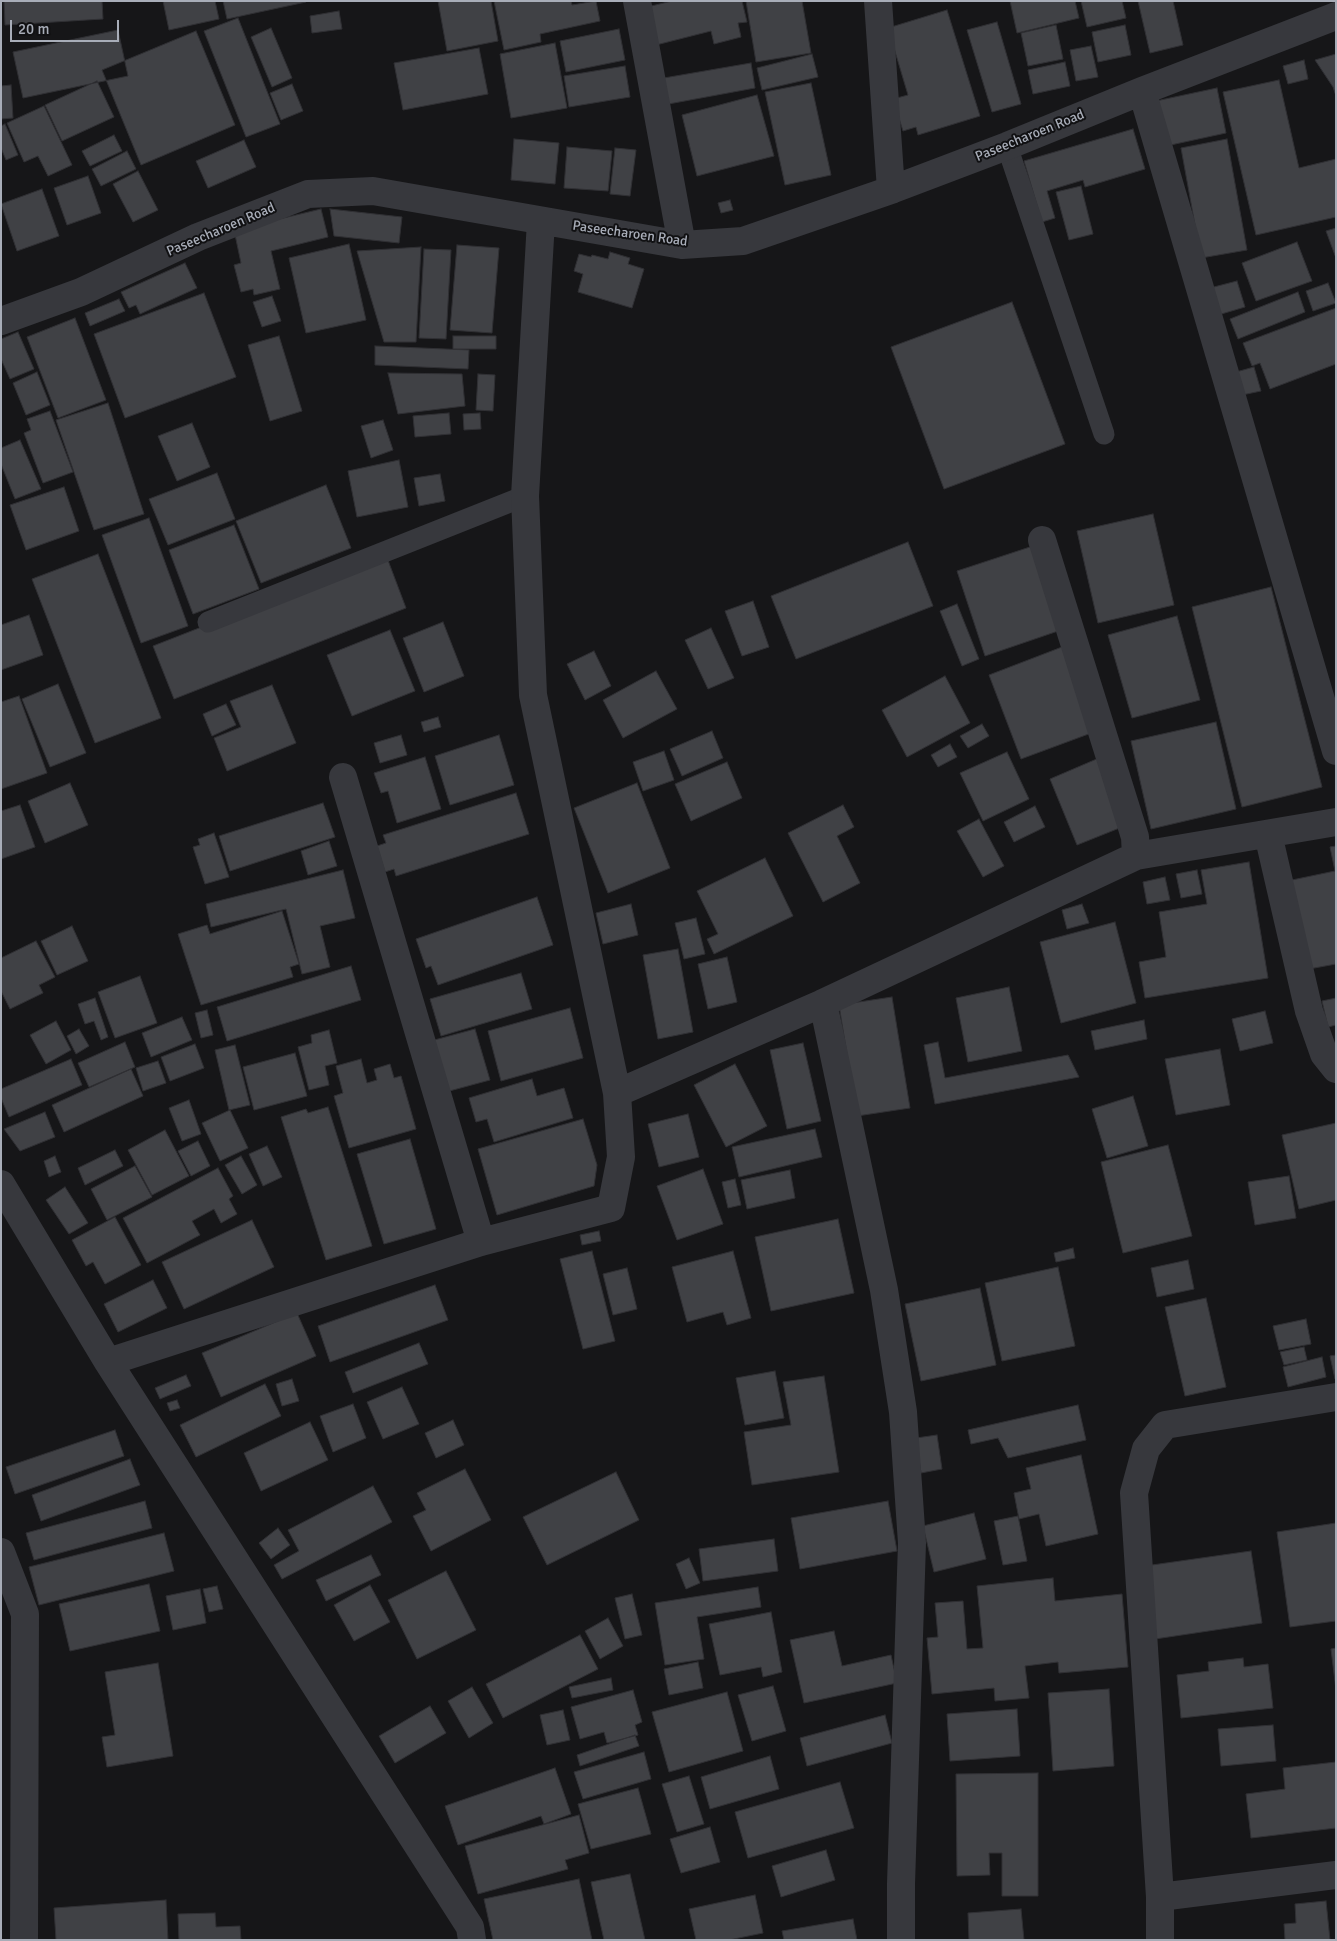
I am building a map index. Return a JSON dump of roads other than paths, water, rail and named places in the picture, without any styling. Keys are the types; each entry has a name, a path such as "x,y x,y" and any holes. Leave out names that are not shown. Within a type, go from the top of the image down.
{"street":[{"path":"637,1 682,244"},
{"path":"878,1 891,190"},
{"name":"Paseecharoen Road","path":"1,321 80,292 198,238 308,194 373,191 682,244 743,241 891,190 1007,146 1142,91 1336,16"},
{"path":"1142,91 1336,751"},
{"path":"108,1362 481,1242 611,1208 621,1157 616,1093 533,695 525,496 541,220"},
{"path":"1042,540 1135,837 1136,856"},
{"path":"342,777 481,1242"},
{"path":"616,1093 823,1003 1136,856 1336,822"},
{"path":"1268,834 1309,1011 1324,1054 1336,1069"},
{"path":"823,1003 884,1290 903,1412 912,1543 901,1884 901,1940"},
{"path":"1,1184 108,1362 465,1919 470,1928 472,1940"},
{"path":"1160,1940 1160,1898 1134,1493 1146,1449 1165,1425 1336,1397"},
{"path":"1,1552 25,1614 24,1940"},
{"path":"1160,1898 1336,1875"}],"lane":[{"path":"1007,146 1104,434"},
{"path":"208,622 525,496"}]}
